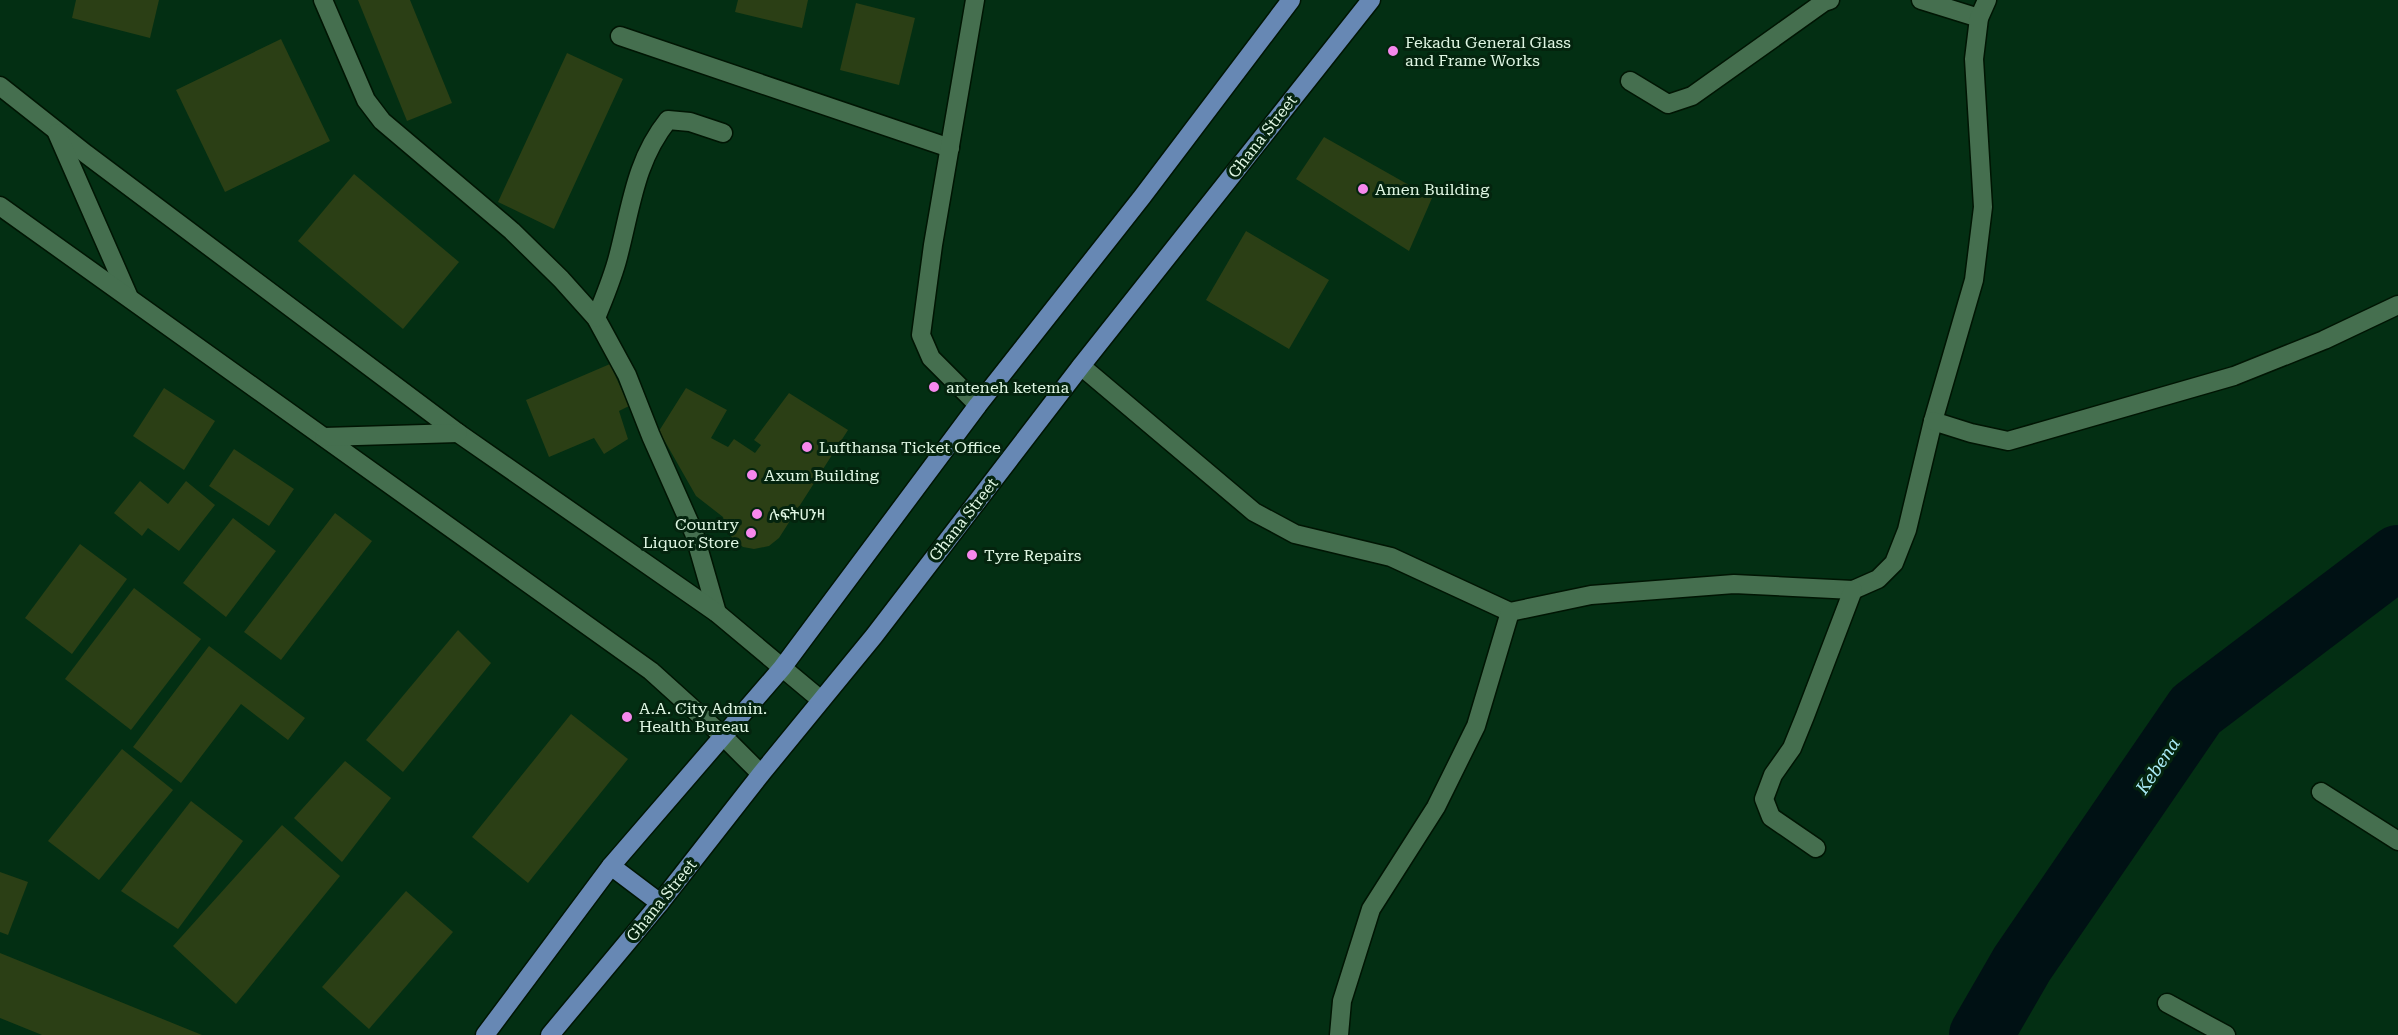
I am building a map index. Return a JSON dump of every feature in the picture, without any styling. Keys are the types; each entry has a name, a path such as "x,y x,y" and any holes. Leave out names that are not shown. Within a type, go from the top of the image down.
{"main road":[{"path":"484,1035 611,866 782,668 978,405 1142,197 1291,0"},
{"name":"Ghana Street","path":"550,1035 660,903 761,774 874,636 1082,366 1371,0"},
{"path":"611,866 660,903"}],"street":[{"path":"323,0 366,100 382,121 512,231 561,279 596,318 627,375 694,533 717,613"},
{"path":"975,0 933,245 921,335 931,358 978,405"},
{"path":"1630,81 1668,104 1692,96 1830,0"},
{"path":"1921,0 1979,18"},
{"path":"1082,366 1254,512 1295,534 1390,557 1510,612 1591,595 1734,584 1853,590 1878,579 1894,563 1907,530 1933,421 1974,280 1983,207 1974,59 1979,18 1987,0"},
{"path":"620,36 950,148"},
{"path":"0,87 458,432 717,613 821,700"},
{"path":"596,318 618,259 637,175 657,133 668,120 690,122 723,133"},
{"path":"56,130 128,297"},
{"path":"0,206 651,671 761,774"},
{"path":"1933,421 1971,433 2008,441 2234,376 2324,340 2398,305"},
{"path":"324,437 458,432"},
{"path":"1816,848 1772,816 1764,799 1773,775 1791,747 1805,716 1853,590"},
{"path":"1339,1035 1342,1000 1371,909 1436,807 1476,726 1510,612"},
{"path":"2321,792 2398,841"},
{"path":"2167,1004 2226,1035"}],"building":[{"path":"76,0 159,0 150,38 72,18"},
{"path":"358,0 410,0 452,103 407,121"},
{"path":"738,0 808,0 802,28 735,12"},
{"path":"856,3 915,18 899,85 840,70"},
{"path":"281,39 330,141 225,192 176,90"},
{"path":"567,53 623,79 554,229 498,202"},
{"name":"Amen Building","path":"1324,137 1432,198 1409,251 1296,179"},
{"path":"354,174 459,262 403,329 298,241"},
{"path":"1246,231 1329,280 1289,349 1206,300"},
{"path":"610,364 629,406 619,411 628,439 604,454 594,438 549,457 526,400"},
{"path":"164,388 215,421 184,470 133,436"},
{"name":"Axum Building","path":"686,388 727,410 711,438 728,447 734,439 755,453 761,445 754,440 789,393 848,430 779,538 769,546 754,549 743,547 733,539 726,529 723,517 696,496 659,431"},
{"path":"234,449 294,489 269,526 209,486"},
{"path":"140,481 168,504 186,481 215,505 179,551 148,528 142,536 114,513"},
{"path":"335,513 372,541 281,660 244,632"},
{"path":"233,518 276,551 226,617 183,583"},
{"path":"80,544 127,579 72,654 25,618"},
{"path":"134,588 201,639 131,730 65,679"},
{"path":"458,630 491,663 403,772 366,740"},
{"path":"209,646 305,718 288,740 241,704 181,783 133,747"},
{"path":"571,714 628,759 528,883 472,837"},
{"path":"122,749 173,790 99,880 48,841"},
{"path":"345,761 391,798 342,862 294,818"},
{"path":"191,801 243,841 178,929 121,891"},
{"path":"282,825 340,876 236,1004 173,946"},
{"path":"0,872 28,882 8,935 0,932"},
{"path":"406,891 453,932 369,1029 322,987"},
{"path":"0,953 202,1035 42,1035 0,1018"}],"waterway":[{"name":"Kebena","path":"1981,1035 2022,964 2196,710 2398,557"}],"place":[{"name":"Fekadu General Glass and Frame Works","path":"1393,51"},
{"name":"Amen Building","path":"1363,189"},
{"name":"anteneh ketema","path":"934,387"},
{"name":"Lufthansa Ticket Office","path":"807,447"},
{"name":"Axum Building","path":"752,475"},
{"name":"ሉፍትሀንዛ","path":"757,514"},
{"name":"Country Liquor Store","path":"751,533"},
{"name":"Tyre Repairs","path":"972,555"},
{"name":"A.A. City Admin. Health Bureau","path":"627,717"}]}
